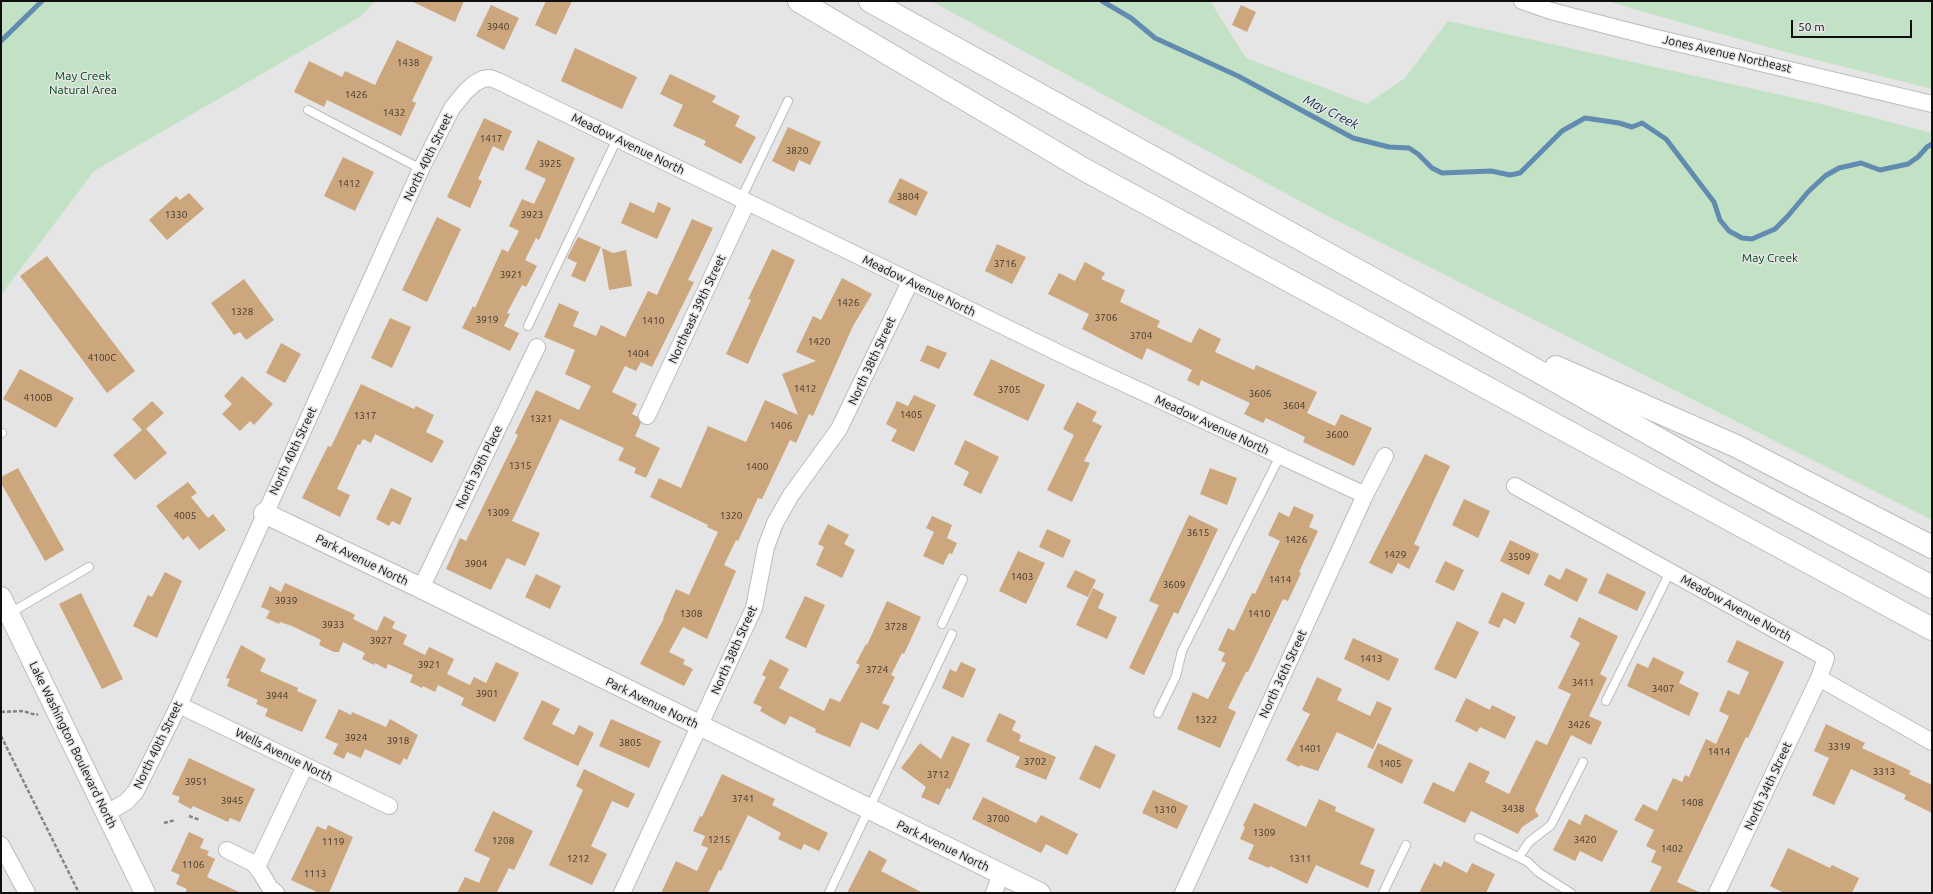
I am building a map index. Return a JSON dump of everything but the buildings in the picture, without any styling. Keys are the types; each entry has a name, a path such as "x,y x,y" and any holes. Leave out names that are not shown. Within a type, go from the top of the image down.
{"highway":[{"path":"800,1 1085,170 1932,630"},
{"path":"870,1 1438,315 1737,483 1932,587"},
{"path":"1438,315 1736,446 1932,547"}],"street":[{"name":"Jones Avenue Northeast","path":"1522,1 1648,36 1932,104"},
{"name":"Meadow Avenue North","path":"475,83 490,78 498,81 910,282 1365,495"},
{"name":"North 40th Street","path":"107,813 126,802 136,791 179,704 264,513 421,169 452,108 475,83"},
{"name":"Northeast 39th Street","path":"647,416 744,200"},
{"name":"North 38th Street","path":"622,893 754,608 766,547 775,523 799,484 840,429 910,282"},
{"name":"North 39th Place","path":"421,588 537,347"},
{"name":"North 36th Street","path":"1183,893 1365,495 1385,456"},
{"name":"Meadow Avenue North","path":"1515,486 1826,658 1819,678"},
{"name":"Park Avenue North","path":"264,513 421,588 700,727 1040,893"},
{"name":"Lake Washington Boulevard North","path":"5,605 145,893"},
{"path":"1819,678 1932,742"},
{"name":"North 34th Street","path":"1717,893 1819,678"},
{"name":"Wells Avenue North","path":"179,704 389,806"},
{"path":"258,867 305,766"},
{"path":"1,844 27,893"},
{"path":"227,850 246,859 258,867 266,884 276,893"},
{"path":"994,893 1001,874"}],"lane":[{"path":"744,200 788,101"},
{"path":"308,110 421,169"},
{"path":"528,326 617,139"},
{"path":"1158,713 1176,676 1182,651 1280,456"},
{"path":"5,605 89,567"},
{"path":"1606,701 1670,572"},
{"path":"942,624 963,579"},
{"path":"828,893 952,634"},
{"path":"1519,857 1529,842 1551,825 1582,762"},
{"path":"1479,838 1528,862 1538,872 1571,893"},
{"path":"1384,893 1406,845"}],"path":[{"path":"1,712 23,711 36,715 54,708"},
{"path":"1,736 79,893"},
{"path":"189,816 200,820"},
{"path":"164,823 175,820"}],"green space":[{"name":"May Creek Natural Area","path":"1,1 375,1 360,17 94,171 1,295"},
{"name":"May Creek","path":"931,1 1210,1 1246,58 1367,104 1405,78 1448,21 1817,103 1932,133 1932,520 1320,212"},
{"path":"1606,1 1932,1 1932,89 1785,52"}],"waterway":[{"name":"May Creek","path":"1,41 42,1"},
{"name":"May Creek","path":"1102,1 1131,18 1155,38 1238,76 1353,138 1389,147 1409,148 1418,154 1432,168 1442,173 1491,171 1510,175 1520,173 1562,131 1585,118 1619,123 1632,127 1642,123 1666,139 1714,202 1720,220 1729,231 1742,238 1752,239 1775,229 1808,192 1825,176 1839,168 1861,163 1880,170 1908,164 1932,144"}]}
